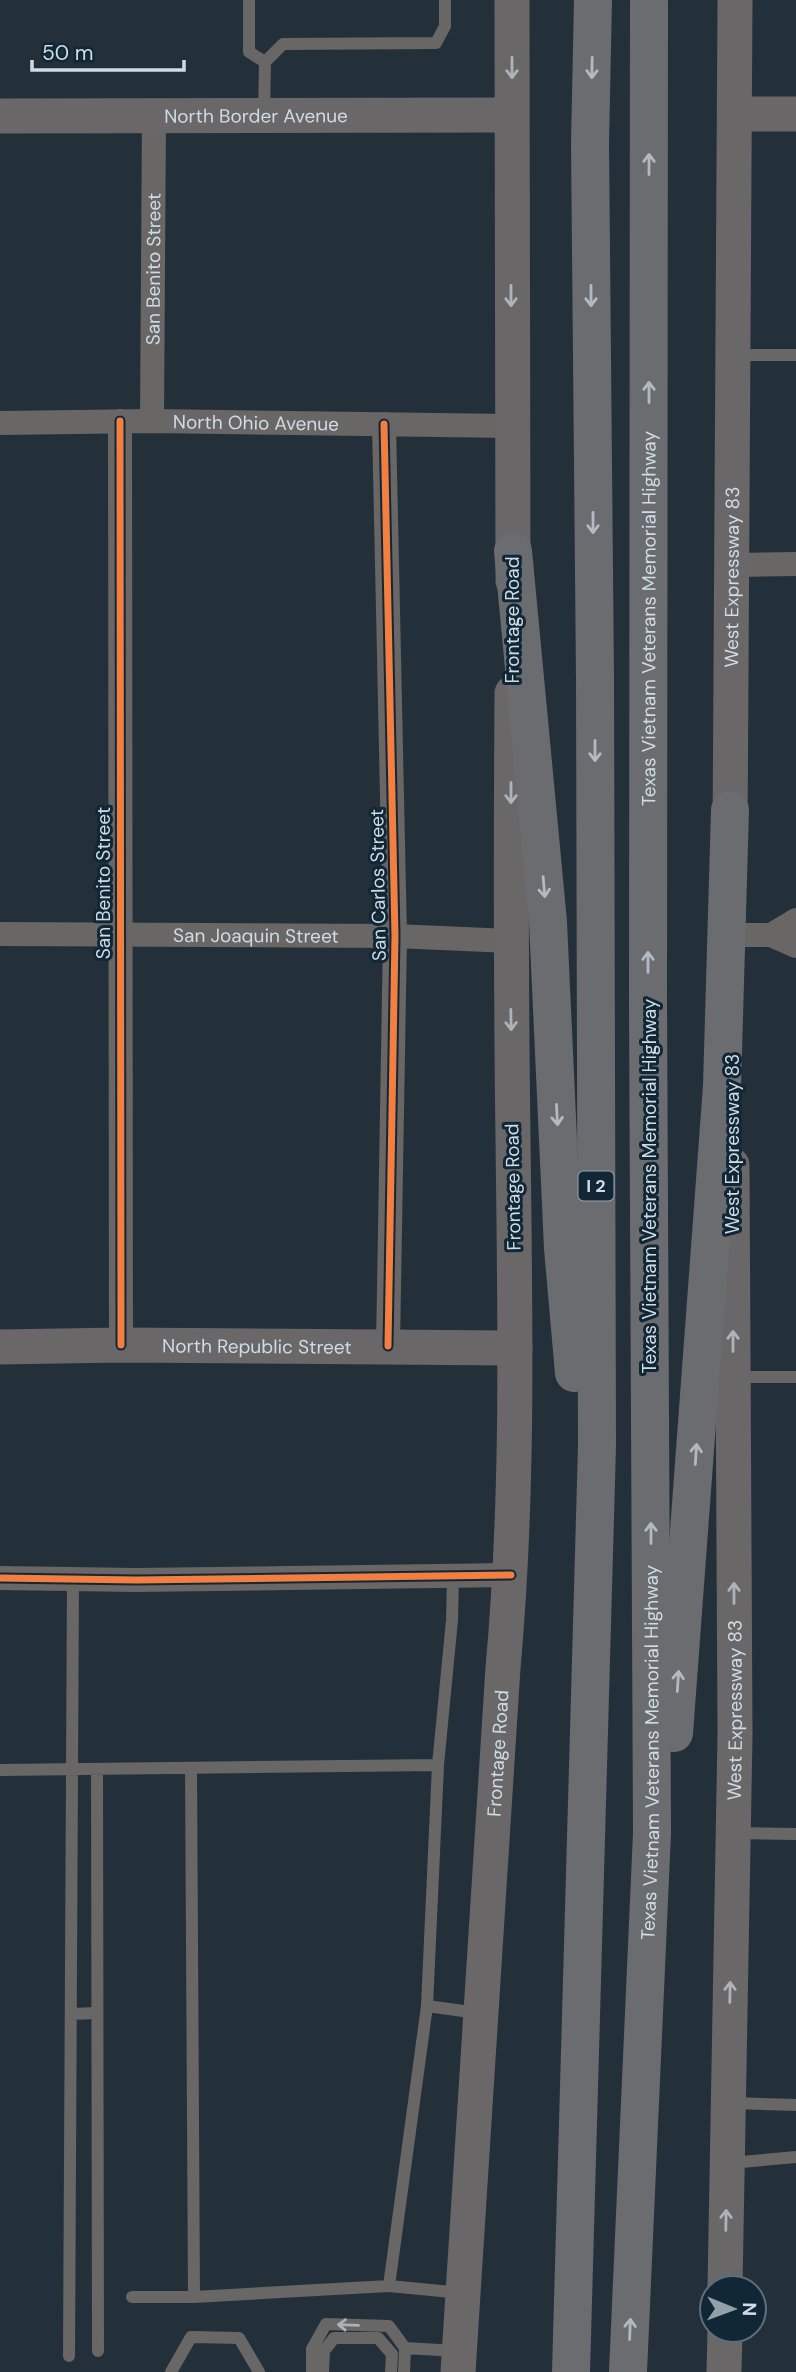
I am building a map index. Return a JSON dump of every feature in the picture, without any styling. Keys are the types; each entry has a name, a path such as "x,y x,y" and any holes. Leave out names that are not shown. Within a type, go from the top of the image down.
{"highway":[{"name":"I 2","path":"571,2372 597,1446 595,679 590,156 593,0"},
{"name":"Texas Vietnam Veterans Memorial Highway","path":"628,2372 652,1833 648,1003 649,0"},
{"path":"513,551 548,922 563,1248 593,1585"},
{"path":"632,2287 723,1086 730,810"}],"main road":[{"name":"Frontage Road","path":"459,2366 511,1575 515,1348 510,941 513,551 512,0"},
{"name":"West Expressway 83","path":"725,2274 733,1833 730,810 735,0"},
{"path":"736,114 796,114"},
{"name":"North Border Avenue","path":"0,116 512,115"},
{"name":"North Republic Street","path":"0,1347 121,1345 515,1348"},
{"path":"724,2344 724,2372"}],"street":[{"name":"San Benito Street","path":"152,421 153,117"},
{"name":"San Benito Street","path":"120,421 121,1345"},
{"name":"North Ohio Avenue","path":"0,423 152,421 512,426"},
{"name":"San Carlos Street","path":"384,424 395,936 388,1346"},
{"path":"732,565 796,564"},
{"path":"771,935 796,920"},
{"name":"San Joaquin Street","path":"0,934 395,936 510,941"},
{"path":"731,935 771,935 796,946"},
{"path":"0,1578 511,1575"}],"lane":[{"path":"249,0 249,52 265,62"},
{"path":"264,116 265,62 283,44 436,43 445,26 445,0"},
{"path":"734,355 796,355"},
{"path":"733,1377 796,1377"},
{"path":"389,2286 426,2006 438,1765 452,1620 453,1576"},
{"path":"69,2356 73,1579"},
{"path":"0,1770 438,1765"},
{"path":"191,1768 194,2297"},
{"path":"97,1769 98,2351"},
{"path":"733,1833 796,1834"},
{"path":"426,2006 481,2013"},
{"path":"71,2014 97,2013"},
{"path":"729,2103 796,2105"},
{"path":"727,2163 796,2157"},
{"path":"132,2297 194,2297 389,2286 464,2293"},
{"path":"312,2372 312,2349 326,2324 389,2326 405,2348 459,2366"},
{"path":"171,2372 191,2337 239,2338 259,2372"},
{"path":"323,2372 324,2351 334,2338 378,2338 392,2354 391,2372"},
{"path":"404,2372 405,2348"}],"cycle path":[{"path":"120,421 121,1345"},
{"path":"384,424 395,936 388,1346"},
{"path":"0,1578 136,1580 511,1575"}]}
